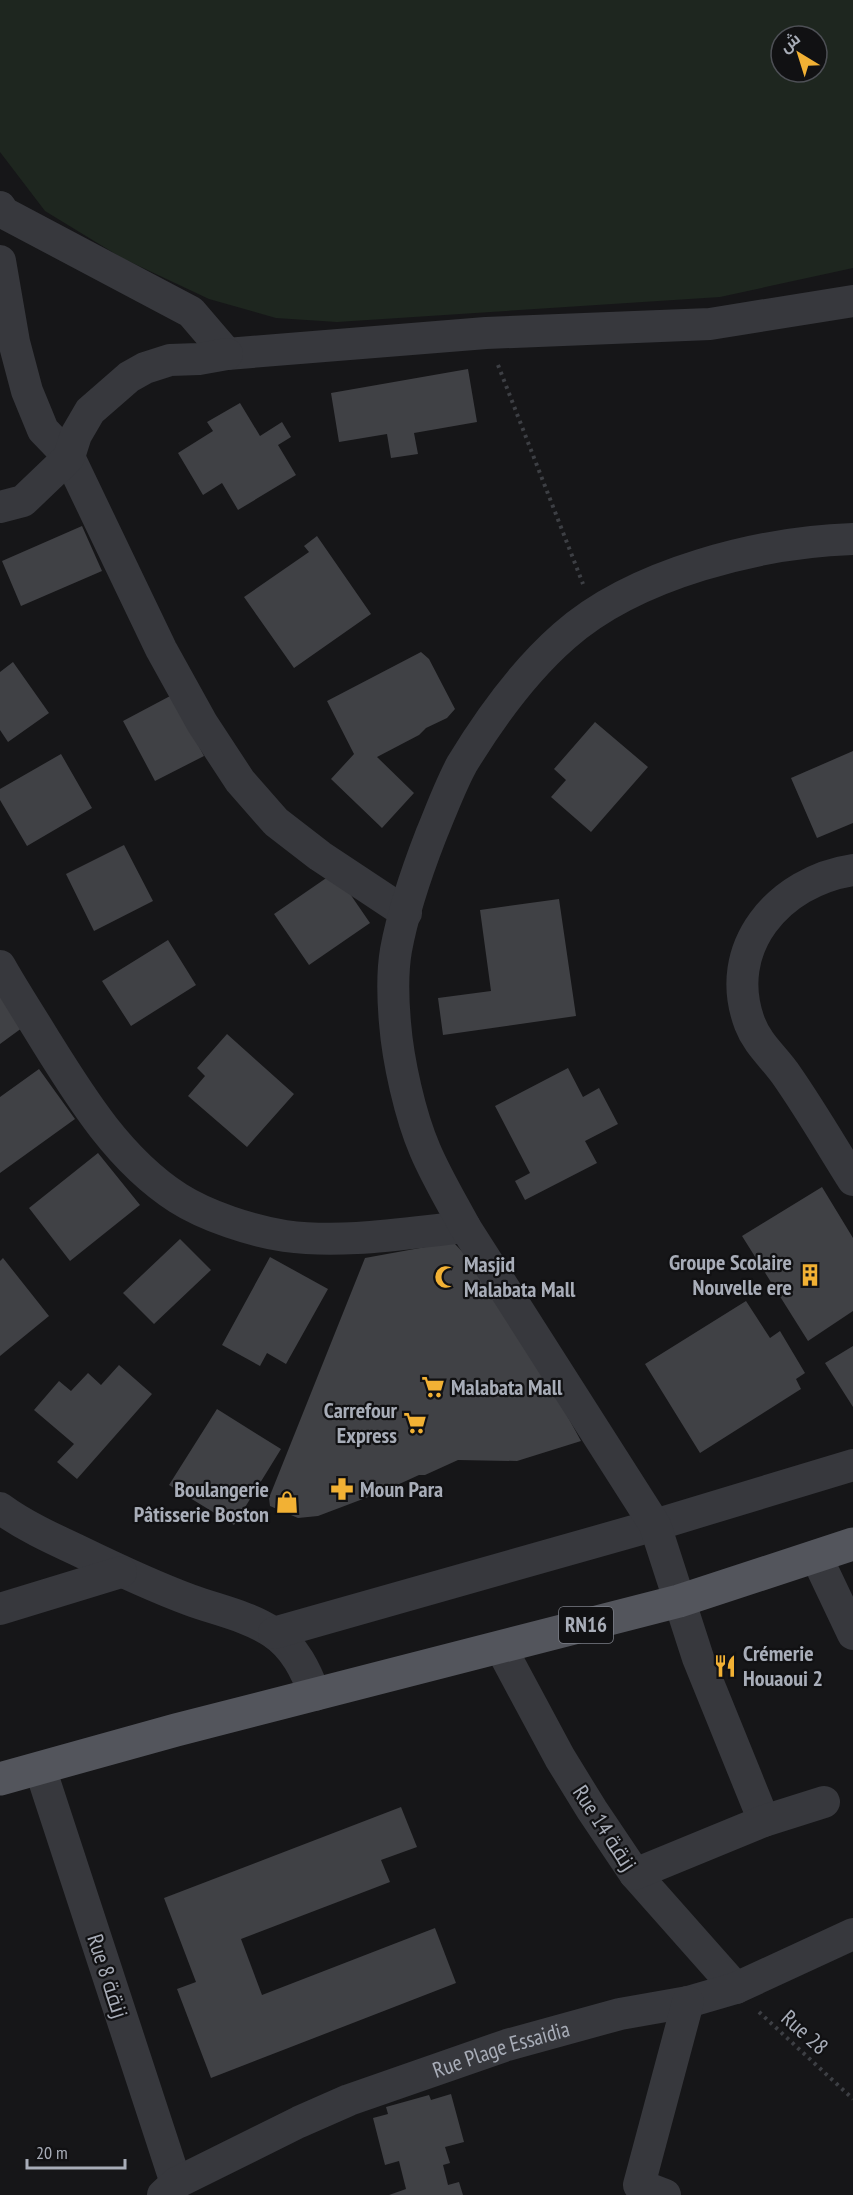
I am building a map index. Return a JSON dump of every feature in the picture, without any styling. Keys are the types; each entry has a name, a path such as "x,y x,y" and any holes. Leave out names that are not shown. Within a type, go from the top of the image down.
{"main road":[{"name":"RN16","path":"0,1779 176,1730 501,1648 679,1600 853,1544"}],"street":[{"path":"0,248 2,210 192,312 227,354"},
{"path":"0,261 14,342 27,391 43,430 69,458 161,649 202,723 240,781 276,822 320,856 406,912"},
{"path":"0,507 23,501 69,458 76,435 90,411 129,377 145,368 170,360 486,333 710,324 853,301"},
{"path":"765,1821 713,1696 655,1525 465,1227 424,1147 400,1060 395,1024 396,951 422,858 462,765 492,719 536,664 565,635 595,613 638,589 680,572 738,555 816,540 853,539"},
{"path":"853,870 825,876 797,890 781,901 765,918 755,932 747,953 743,990 750,1024 761,1046 785,1073 853,1180"},
{"path":"0,966 74,1086 104,1128 148,1174 178,1198 237,1224 284,1236 343,1239 465,1227"},
{"path":"274,1633 655,1525 853,1465"},
{"path":"0,1508 58,1541 121,1572 190,1600 254,1622 274,1633 291,1649 305,1668 315,1695"},
{"path":"816,1556 853,1634"},
{"path":"0,1609 121,1572"},
{"name":"Rue 14 زنقة","path":"501,1648 560,1758 635,1874 736,1989"},
{"name":"Rue 8 زنقة","path":"39,1768 170,2189"},
{"path":"635,1874 765,1821 824,1802"},
{"name":"Rue Plage Essaidia","path":"170,2189 299,2122 350,2100 507,2045 620,2014 688,2002 736,1989 853,1935"},
{"path":"652,2190 688,2002"}],"path":[{"path":"486,333 595,613"},
{"name":"Rue 28","path":"736,1989 853,2099"}],"shaded area":[{"path":"0,0 853,0 853,268 720,297 337,322 276,318 209,299 122,258 45,211 0,152"}],"building":[{"path":"468,369 477,422 414,433 418,454 391,458 387,434 339,442 331,393"},
{"path":"240,403 260,436 282,422 291,437 278,445 296,475 238,510 222,483 203,495 178,453 213,431 207,422"},
{"path":"82,526 102,571 21,606 2,561"},
{"path":"317,536 371,614 294,668 244,597 309,552 304,546"},
{"path":"421,652 429,659 455,709 447,718 377,757 414,793 382,828 331,779 354,754 327,701"},
{"path":"13,662 49,713 8,742 0,730 0,672"},
{"path":"172,695 204,756 155,781 123,721"},
{"path":"595,722 648,767 591,832 551,797 566,780 554,769"},
{"path":"853,751 853,823 817,838 791,778"},
{"path":"61,754 92,808 27,846 0,800 0,789"},
{"path":"124,845 153,901 94,931 66,874"},
{"path":"335,872 370,923 309,965 274,914"},
{"path":"559,899 576,1016 443,1035 438,998 491,991 480,910"},
{"path":"168,940 196,985 131,1026 102,981"},
{"path":"0,990 26,1025 0,1044"},
{"path":"227,1034 294,1094 247,1147 188,1096 205,1076 197,1068"},
{"path":"568,1068 583,1097 599,1088 618,1124 585,1141 597,1163 525,1200 515,1181 530,1173 495,1106"},
{"path":"39,1069 75,1119 0,1173 0,1097"},
{"path":"98,1153 140,1205 70,1261 29,1208"},
{"name":"Groupe Scolaire Nouvelle ere","path":"822,1187 853,1238 853,1311 808,1341 742,1236"},
{"path":"180,1239 211,1270 154,1324 123,1293"},
{"name":"Malabata Mall","path":"453,1242 485,1275 522,1333 581,1441 517,1461 458,1460 318,1516 298,1518 270,1506 269,1498 365,1258"},
{"path":"270,1257 328,1289 286,1364 267,1353 260,1366 222,1345"},
{"path":"3,1258 49,1316 0,1356 0,1261"},
{"path":"746,1301 770,1338 780,1331 805,1373 796,1379 801,1389 700,1453 645,1364"},
{"path":"853,1346 853,1407 825,1363"},
{"path":"119,1365 152,1394 77,1479 57,1462 74,1444 34,1410 59,1381 71,1391 88,1373 101,1385"},
{"path":"217,1409 281,1449 234,1525 169,1485"},
{"path":"401,1807 417,1847 381,1860 390,1882 241,1939 262,1995 435,1928 456,1983 211,2078 177,1989 196,1982 164,1898"},
{"path":"451,2094 464,2142 445,2147 450,2163 443,2165 448,2185 459,2182 463,2195 389,2195 406,2189 399,2161 385,2165 373,2118 388,2114 386,2107 429,2095 431,2100"}],"place":[{"name":"Groupe Scolaire Nouvelle ere","path":"810,1275"},
{"name":"Masjid Malabata Mall","path":"446,1277"},
{"name":"Malabata Mall","path":"433,1387"},
{"name":"Carrefour Express","path":"415,1423"},
{"name":"Moun Para","path":"342,1489"},
{"name":"Boulangerie Pâtisserie Boston","path":"287,1502"},
{"name":"Crémerie Houaoui 2","path":"725,1666"}]}
